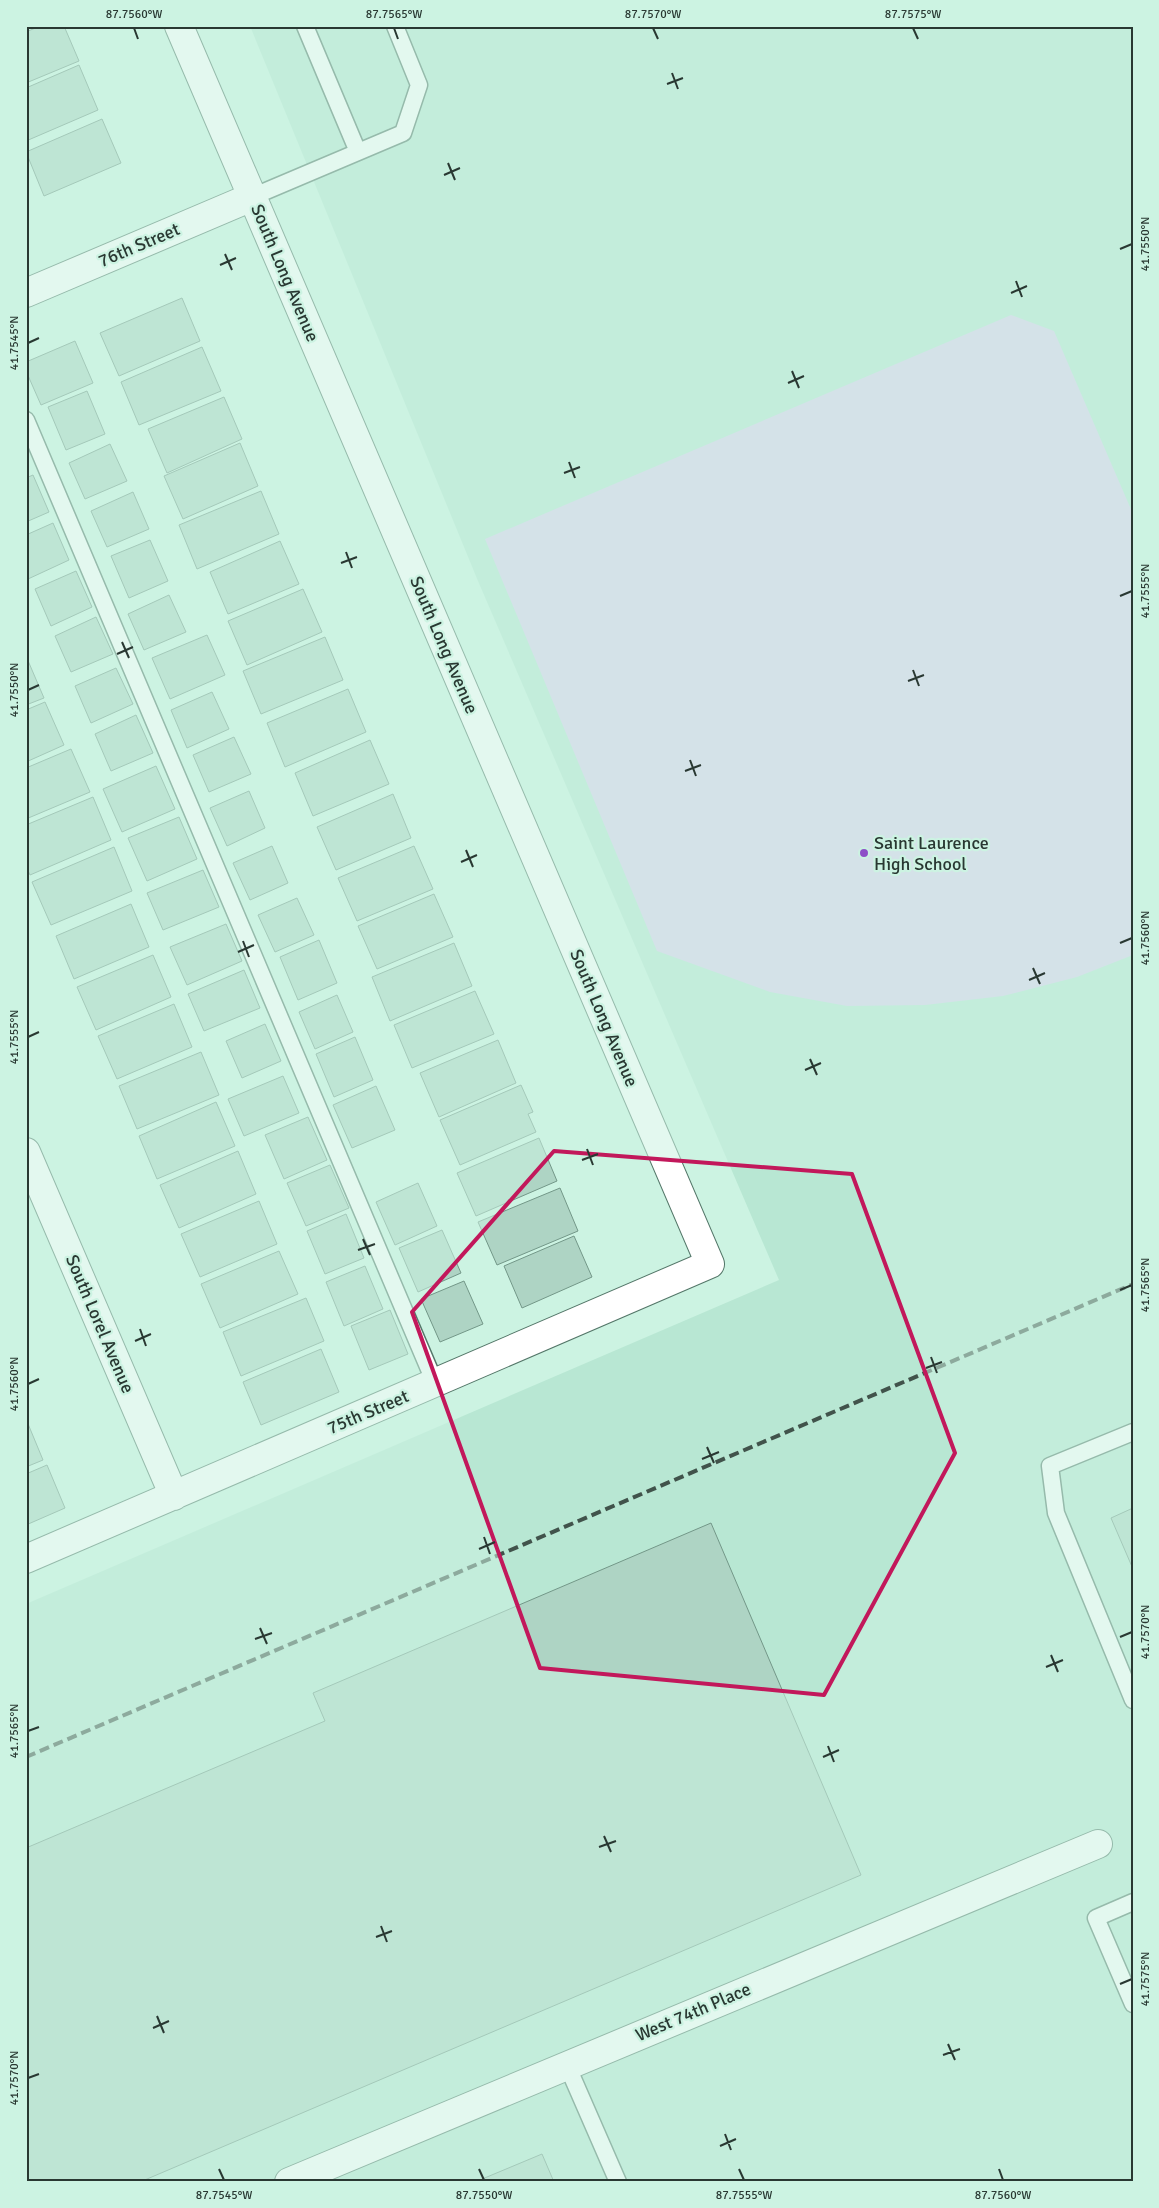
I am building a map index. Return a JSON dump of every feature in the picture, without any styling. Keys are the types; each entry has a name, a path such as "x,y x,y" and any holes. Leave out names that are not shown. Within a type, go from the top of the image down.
{"street":[{"name":"South Long Avenue","path":"179,26 710,1264"},
{"name":"76th Street","path":"26,293 252,197"},
{"name":"South Lorel Avenue","path":"26,1152 174,1496"},
{"name":"75th Street","path":"26,1559 710,1264"},
{"name":"West 74th Place","path":"289,2182 567,2064 1098,1844"}],"lane":[{"path":"306,26 358,152"},
{"path":"252,197 403,133 419,85 395,26"},
{"path":"26,420 435,1383"},
{"path":"1133,1432 1050,1466 1056,1513 1133,1700"},
{"path":"1133,1902 1096,1918 1133,2004"},
{"path":"567,2064 618,2182"}],"highlighted area":[{"path":"554,1151 852,1174 955,1453 824,1695 540,1668 412,1312"}],"shaded area":[{"path":"250,26 1133,26 1133,2182 26,2182 26,1604 779,1280 478,581"},
{"path":"1011,315 1054,331 1133,514 1133,955 1077,977 1003,996 925,1005 847,1006 770,992 657,951 485,539"}],"building":[{"path":"40,26 64,26 79,61 26,83 26,32"},
{"path":"79,65 98,110 26,141 26,88"},
{"path":"102,119 121,163 44,196 26,152"},
{"path":"182,298 200,341 119,376 100,333"},
{"path":"75,341 93,383 41,405 26,371 26,362"},
{"path":"202,347 221,391 139,425 121,382"},
{"path":"87,391 105,434 66,450 48,407"},
{"path":"224,397 242,439 167,473 148,429"},
{"path":"240,443 258,486 183,519 164,476"},
{"path":"110,444 127,481 85,499 69,463"},
{"path":"33,475 49,512 26,522 26,478"},
{"path":"261,491 279,534 197,569 179,525"},
{"path":"133,492 149,529 107,547 91,511"},
{"path":"53,523 69,560 28,579 26,535"},
{"path":"150,540 168,581 129,598 111,556"},
{"path":"280,541 299,584 228,614 210,572"},
{"path":"76,571 92,607 51,626 35,589"},
{"path":"303,589 322,632 247,665 228,621"},
{"path":"169,595 186,632 144,650 128,614"},
{"path":"96,617 113,654 71,672 55,636"},
{"path":"207,635 225,675 170,699 152,658"},
{"path":"325,637 343,680 261,714 243,671"},
{"path":"26,656 44,698 26,705"},
{"path":"116,668 133,704 91,723 75,686"},
{"path":"348,689 366,732 285,767 267,723"},
{"path":"212,692 229,729 187,748 171,710"},
{"path":"45,702 64,745 26,762 26,710"},
{"path":"136,715 153,753 111,771 95,734"},
{"path":"234,737 251,774 209,792 193,755"},
{"path":"370,740 389,784 313,816 295,773"},
{"path":"71,749 90,792 26,819 26,768"},
{"path":"156,766 175,809 122,832 103,789"},
{"path":"249,791 265,828 227,846 210,808"},
{"path":"393,794 411,838 336,870 317,827"},
{"path":"93,797 111,840 30,875 26,866 26,825"},
{"path":"179,817 197,859 147,881 128,838"},
{"path":"272,846 288,883 250,900 233,863"},
{"path":"414,846 433,889 357,921 338,878"},
{"path":"114,847 132,891 51,925 32,882"},
{"path":"203,870 219,907 163,930 147,893"},
{"path":"434,894 453,937 377,969 358,926"},
{"path":"297,898 314,935 275,952 258,915"},
{"path":"131,904 149,947 74,979 56,936"},
{"path":"226,924 242,961 187,985 170,947"},
{"path":"319,940 337,983 298,1000 280,957"},
{"path":"454,943 472,986 390,1021 372,977"},
{"path":"153,955 171,997 96,1030 77,987"},
{"path":"244,970 260,1008 204,1031 188,994"},
{"path":"475,991 494,1034 412,1068 394,1025"},
{"path":"337,995 353,1032 315,1049 299,1012"},
{"path":"174,1004 192,1047 117,1079 98,1036"},
{"path":"265,1024 281,1061 242,1078 226,1041"},
{"path":"355,1037 373,1080 334,1097 316,1054"},
{"path":"498,1040 516,1083 439,1117 420,1073"},
{"path":"201,1052 219,1095 137,1129 119,1086"},
{"path":"283,1076 299,1113 244,1136 228,1099"},
{"path":"521,1085 533,1112 528,1114 536,1132 460,1165 440,1120"},
{"path":"376,1086 395,1130 352,1148 333,1105"},
{"path":"216,1102 235,1146 157,1179 139,1136"},
{"path":"308,1117 327,1160 284,1179 265,1135"},
{"path":"539,1138 557,1181 476,1216 457,1173"},
{"path":"238,1151 256,1194 179,1228 160,1185"},
{"path":"330,1165 349,1208 306,1226 287,1183"},
{"path":"418,1183 437,1226 395,1245 376,1202"},
{"path":"560,1188 578,1231 497,1265 478,1222"},
{"path":"259,1201 277,1244 200,1277 181,1234"},
{"path":"346,1214 364,1258 325,1274 307,1231"},
{"path":"442,1230 461,1273 418,1292 399,1248"},
{"path":"574,1236 592,1277 522,1308 504,1266"},
{"path":"279,1251 298,1294 220,1328 201,1284"},
{"path":"365,1266 383,1309 344,1326 326,1282"},
{"path":"464,1281 483,1324 440,1342 421,1299"},
{"path":"306,1298 324,1341 241,1376 223,1332"},
{"path":"390,1310 408,1354 369,1370 351,1326"},
{"path":"321,1349 339,1392 261,1425 243,1382"},
{"path":"26,1419 43,1460 26,1467"},
{"path":"47,1465 65,1508 26,1525 26,1474"},
{"path":"1133,1508 1133,1569 1111,1518"},
{"path":"711,1523 861,1875 140,2182 26,2182 26,1848 325,1721 313,1693"},
{"path":"542,2154 554,2182 475,2182"}],"railway":[{"path":"26,1757 1133,1284"}],"place":[{"name":"Saint Laurence High School","path":"864,853"}]}
